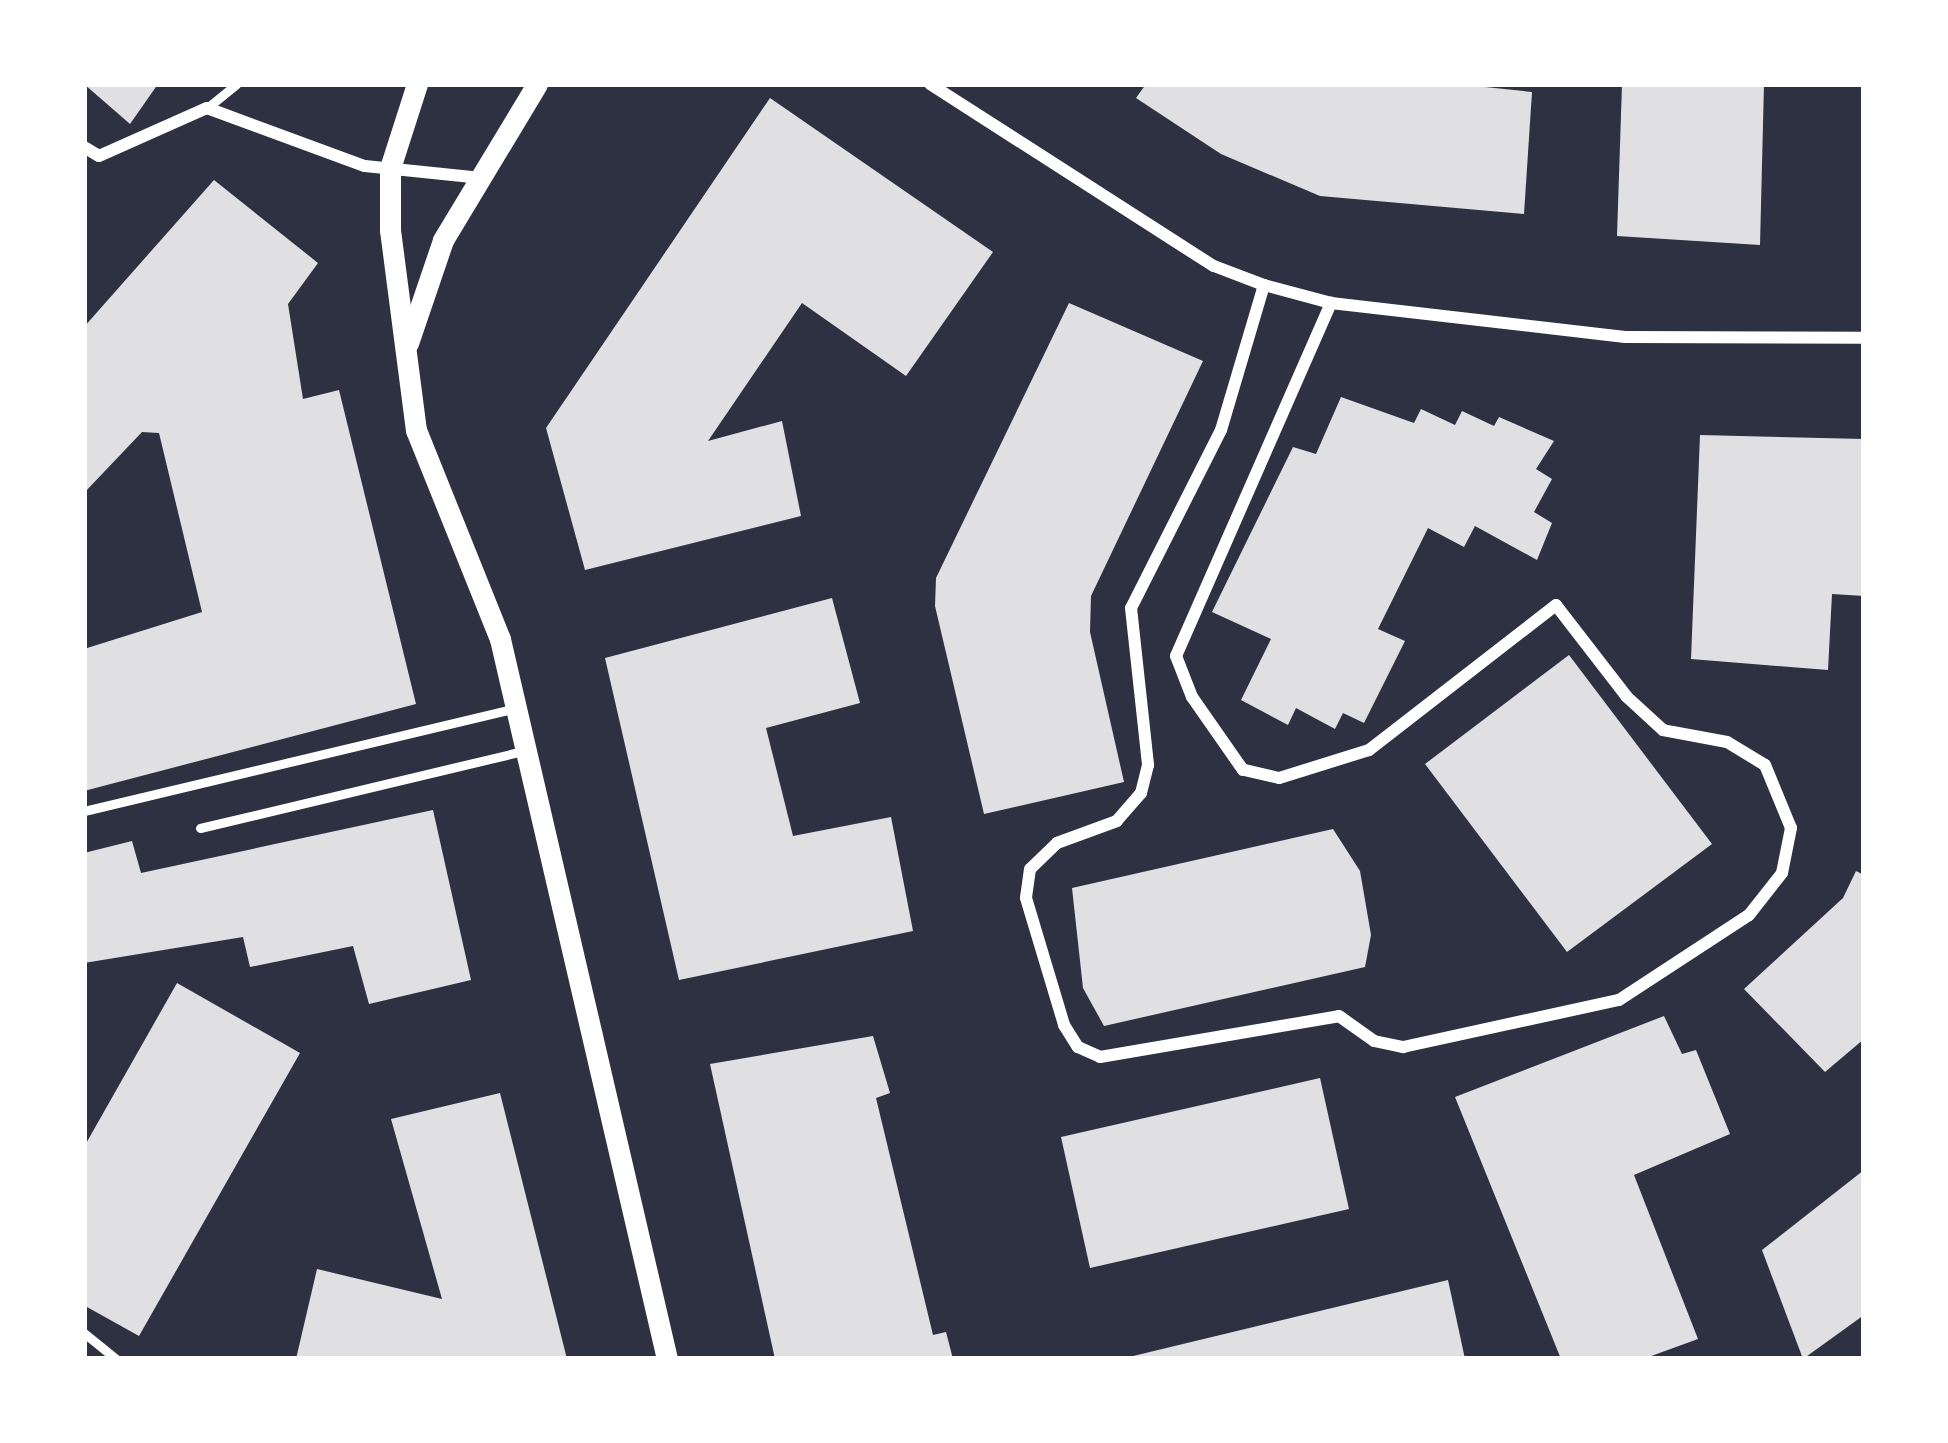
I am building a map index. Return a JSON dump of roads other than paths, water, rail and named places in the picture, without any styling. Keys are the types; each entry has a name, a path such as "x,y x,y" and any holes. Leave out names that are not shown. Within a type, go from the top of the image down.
{"street":[{"path":"417,84 390,168 405,355 427,467 489,606 529,750 667,1359"},
{"path":"405,355 442,240 537,84"},
{"path":"930,84 1214,266 1264,285 1331,303 1625,337 1864,338"},
{"path":"84,147 99,157 207,108 390,168 481,178"},
{"path":"1264,285 1221,430 1131,608 1148,765 1141,793 1117,821 1057,843 1030,868 1026,898 1064,1025 1078,1047 1100,1057 1339,1016 1374,1041 1403,1047 1618,1000 1749,915 1782,873 1791,829 1765,765 1727,742 1663,730 1556,605 1369,750 1279,778 1243,770 1192,697 1176,656 1331,303"}],"lane":[{"path":"207,108 238,84"},
{"path":"84,811 518,708"},
{"path":"200,828 529,750"},
{"path":"84,1333 109,1346 116,1359"}]}
